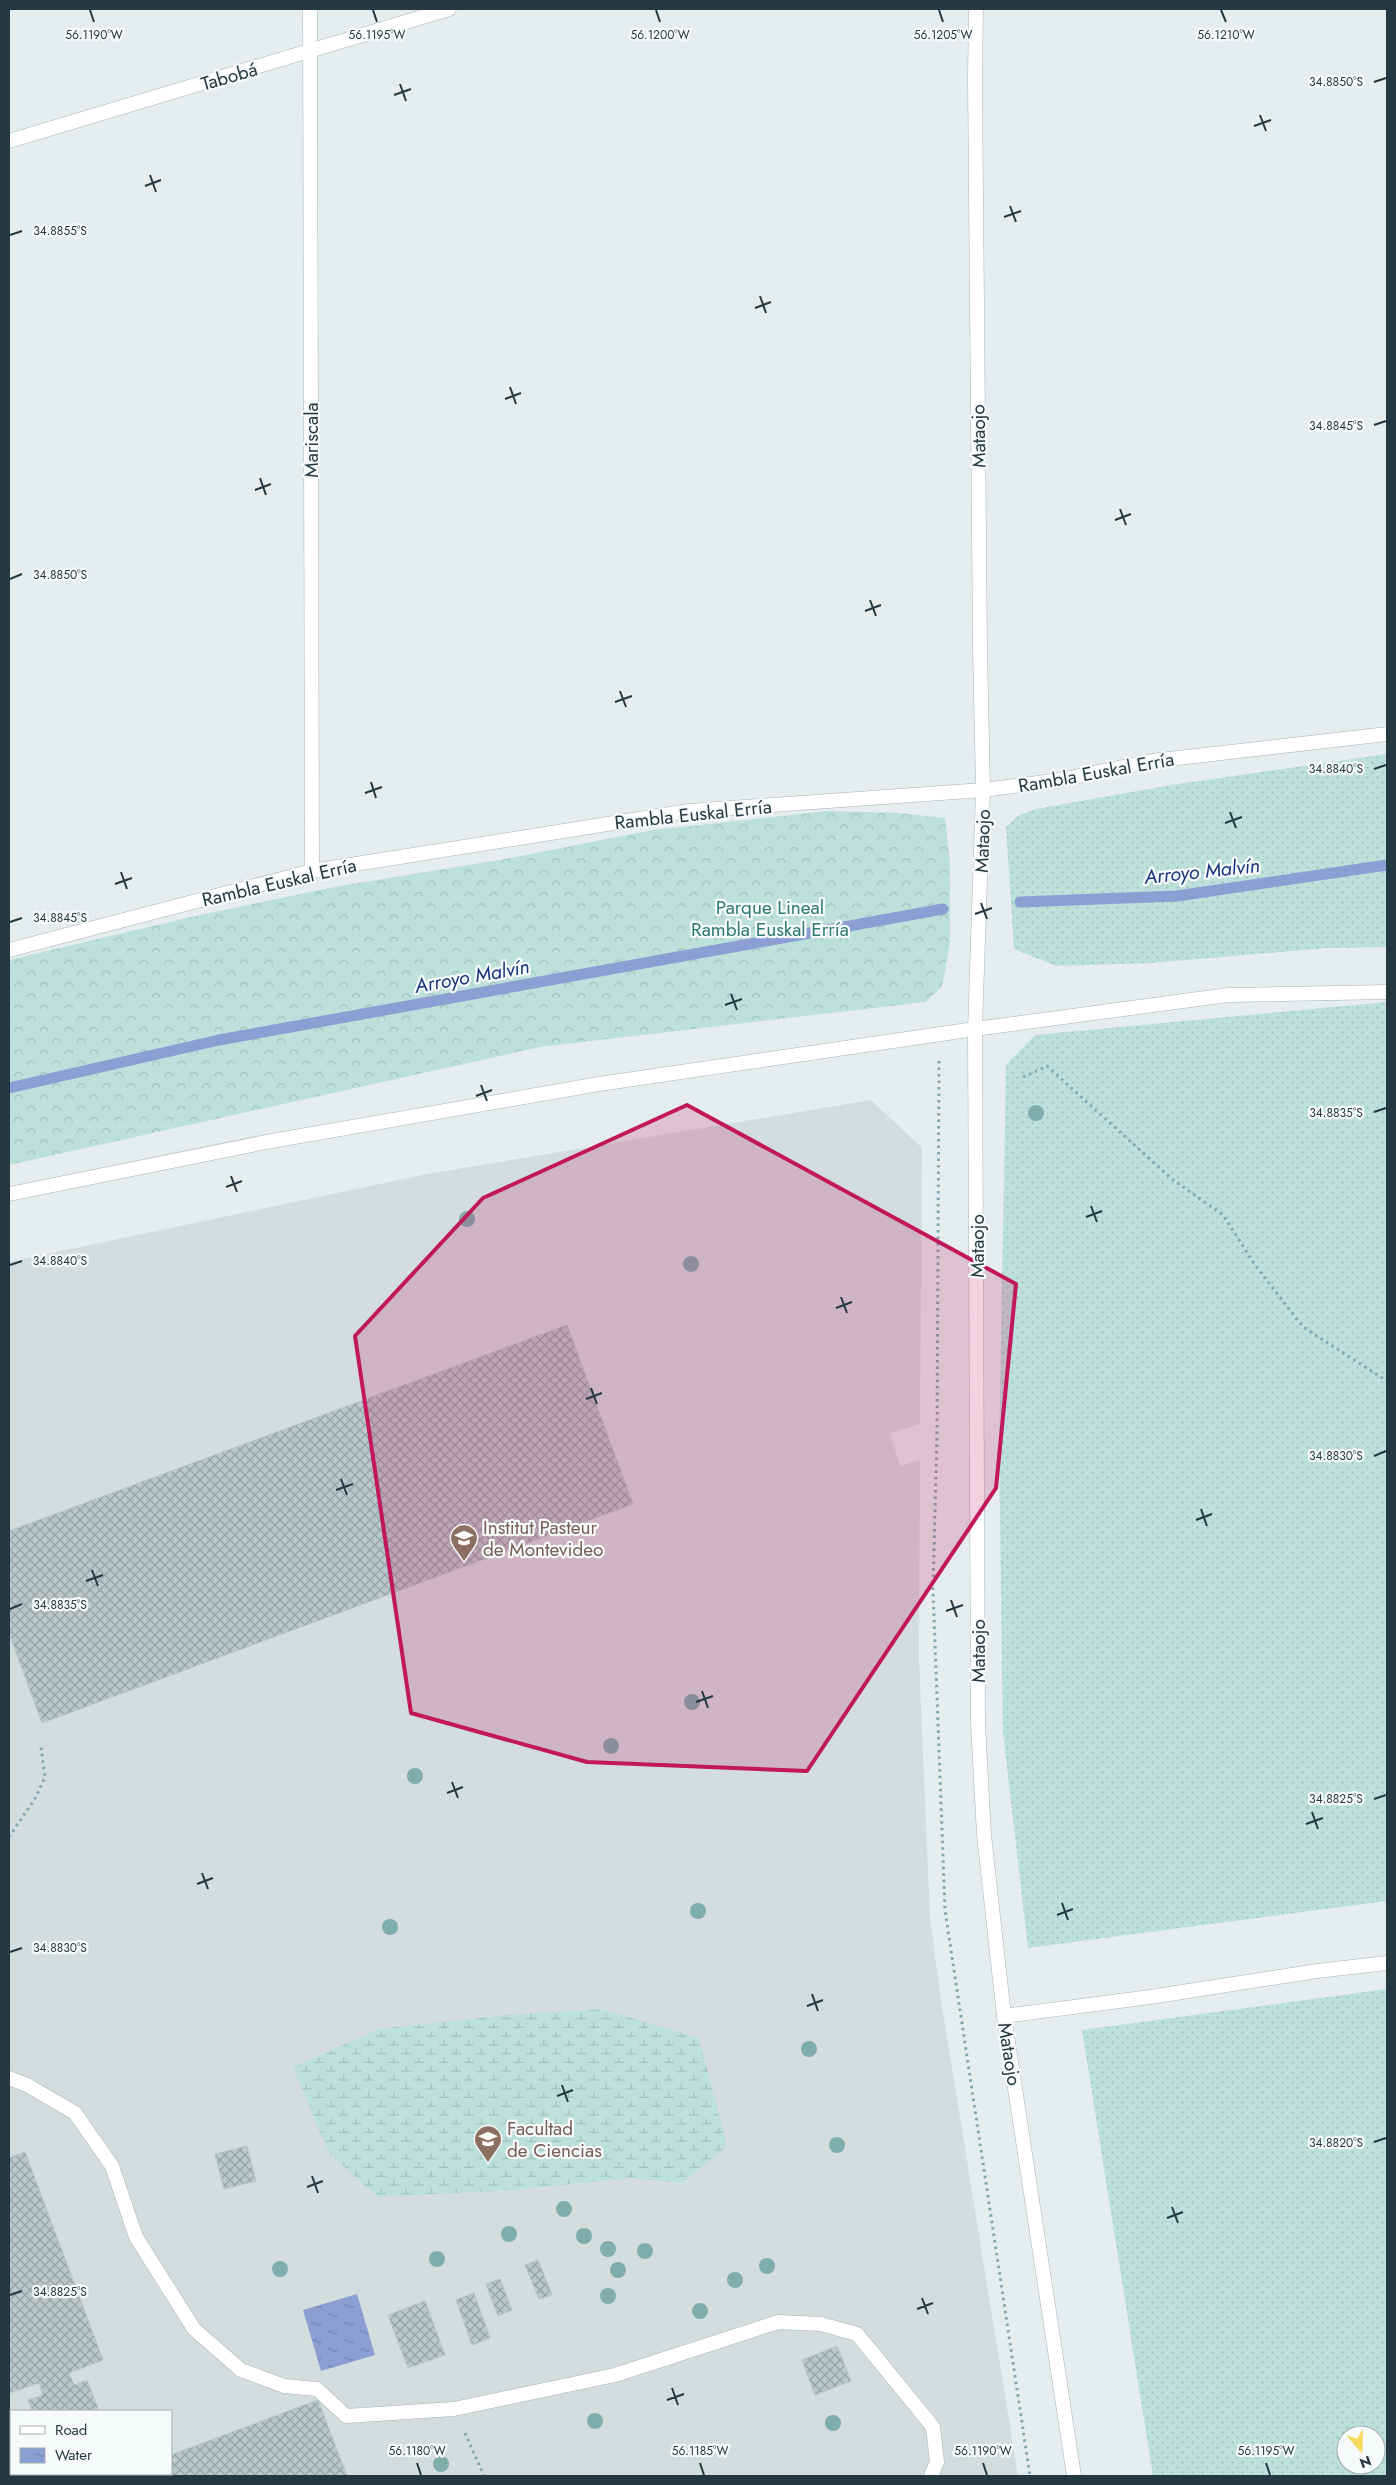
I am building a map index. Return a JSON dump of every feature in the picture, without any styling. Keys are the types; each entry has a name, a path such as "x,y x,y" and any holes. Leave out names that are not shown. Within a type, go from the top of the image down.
{"street":[{"name":"Mariscala","path":"310,9 312,870"},
{"name":"Tabobá","path":"9,141 311,52 449,9"},
{"name":"Mataojo","path":"976,9 980,638 984,790 975,1029 978,1723 984,1835 1004,2016 1074,2476"},
{"name":"Rambla Euskal Erría","path":"9,950 312,870 688,811 984,790 1060,780 1152,761 1387,734"},
{"path":"9,1194 266,1142 590,1086 975,1029 1228,995 1387,992"},
{"path":"1004,2016 1150,1997 1317,1971 1387,1963"},
{"path":"9,2078 27,2085 75,2113 112,2166 136,2236 194,2329 241,2370 284,2386 317,2389 346,2416 454,2409 615,2375 778,2322 821,2324 857,2334 933,2427 938,2462 931,2476"}],"path":[{"path":"1023,1077 1047,1066 1172,1179 1223,1215 1255,1265 1302,1327 1387,1381"},
{"path":"9,1837 36,1797 45,1777 41,1747"},
{"path":"470,2443 484,2476"}],"highlighted area":[{"path":"687,1105 1016,1284 996,1488 807,1771 587,1762 411,1713 355,1336 483,1198"}],"shaded area":[{"path":"871,1100 922,1148 920,1424 890,1433 900,1466 920,1460 919,1658 930,1919 941,2000 1018,2476 9,2476 9,1262 427,1174"}],"green space":[{"path":"1387,754 1387,947 1328,948 1151,963 1056,966 1014,949 1006,827 1019,815 1036,809 1171,785"},
{"name":"Parque Lineal Rambla Euskal Erría","path":"828,811 898,813 945,818 950,863 950,942 942,987 925,1002 540,1047 9,1165 9,960 191,917 334,887 505,859 653,830"},
{"path":"1387,1002 1387,1901 1028,1948 1003,1733 999,1450 1006,1065 1035,1035"},
{"path":"1387,1989 1387,2476 1153,2476 1082,2030"},
{"path":"601,2009 699,2038 727,2146 682,2183 631,2178 513,2190 378,2197 329,2153 293,2067 379,2029 508,2015"}],"water":[{"path":"357,2294 375,2355 321,2371 303,2310"}],"building":[{"name":"Institut Pasteur de Montevideo","path":"567,1325 633,1504 42,1723 9,1633 9,1531"},
{"path":"247,2146 256,2181 224,2189 215,2154"},
{"path":"25,2152 103,2360 69,2373 74,2385 87,2380 99,2410 32,2410 28,2400 43,2395 39,2383 9,2393 9,2158"},
{"path":"538,2260 552,2295 539,2299 525,2265"},
{"path":"500,2279 512,2310 498,2316 486,2284"},
{"path":"474,2293 490,2338 472,2345 456,2300"},
{"path":"425,2301 445,2355 408,2368 388,2315"},
{"path":"837,2346 851,2381 815,2395 802,2360"},
{"path":"318,2400 347,2476 56,2475 172,2475 172,2455"}],"waterway":[{"name":"Arroyo Malvín","path":"1020,902 1177,896 1387,865"},
{"name":"Arroyo Malvín","path":"9,1088 219,1040 943,909"}],"place":[{"name":"Institut Pasteur de Montevideo","path":"464,1562"},
{"name":"Facultad de Ciencias","path":"488,2163"}]}
